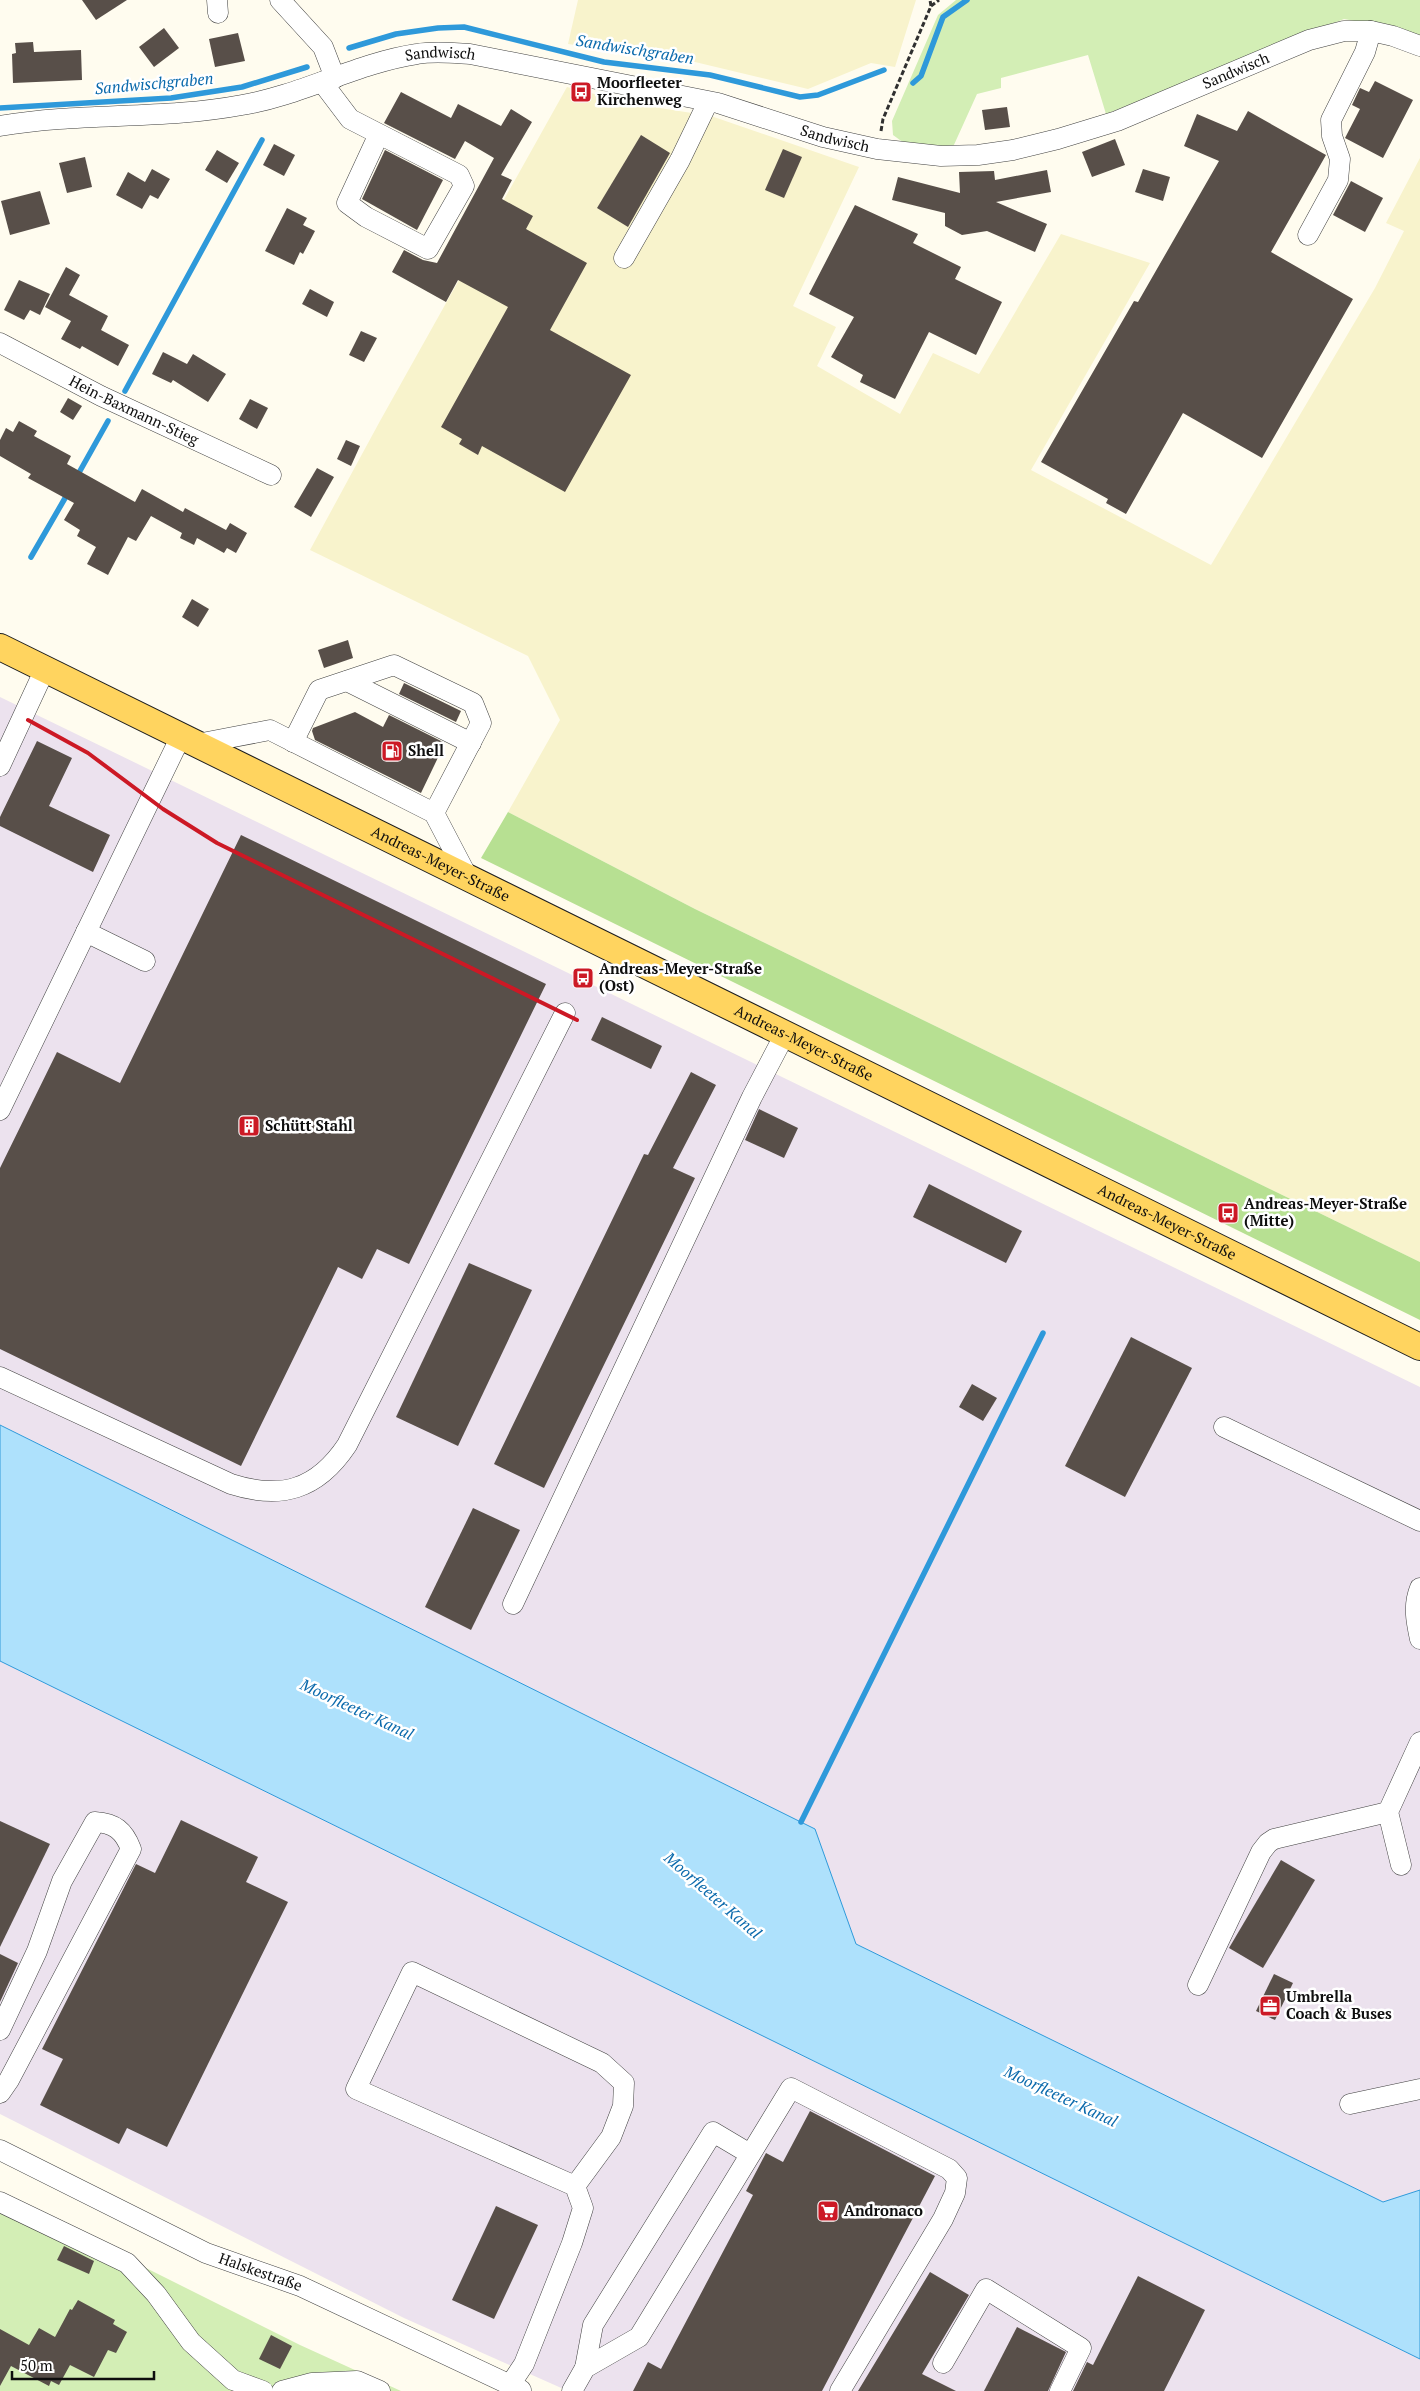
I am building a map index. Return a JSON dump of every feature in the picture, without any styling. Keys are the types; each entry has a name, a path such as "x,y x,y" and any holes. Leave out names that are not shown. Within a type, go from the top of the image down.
{"main road":[{"name":"Andreas-Meyer-Straße","path":"0,647 1420,1347"}],"street":[{"path":"280,0 323,47 329,80 350,119 459,175 464,186 428,249 366,217 348,204 379,134"},
{"name":"Sandwisch","path":"0,126 30,121 164,116 243,105 329,80 387,60 418,54 449,52 470,54 708,102 823,138 877,149 941,156 978,155 1013,150 1058,139 1117,121 1309,40 1344,31 1371,31 1393,36 1420,46"},
{"path":"1308,235 1338,180 1340,159 1332,136 1331,120 1365,52 1371,31"},
{"path":"624,258 680,160 708,102"},
{"name":"Hein-Baxmann-Stieg","path":"0,343 101,396 271,476"},
{"path":"293,742 319,690 394,665 473,703 481,723 434,813"},
{"path":"0,766 45,669"},
{"path":"346,681 471,743"},
{"path":"0,1110 86,932 189,740 270,730 434,813 467,876"},
{"path":"86,932 145,961"},
{"path":"0,1377 231,1484 252,1491 273,1493 296,1488 318,1477 335,1463 347,1445 565,1013"},
{"path":"513,1604 744,1114 785,1034"},
{"path":"1224,1427 1420,1521"},
{"path":"1420,1588 1417,1596 1415,1619 1420,1639"},
{"path":"1401,1865 1388,1812 1420,1742"},
{"path":"1198,1986 1261,1852 1268,1843 1274,1839 1388,1812"},
{"path":"0,2030 37,1950 62,1881 95,1822 109,1822 126,1836 131,1849 9,2080 0,2092"},
{"path":"516,2388 572,2243 583,2208 575,2186 356,2089 412,1972 602,2063 624,2083 624,2106 611,2138 575,2186"},
{"path":"585,2368 639,2337 791,2088 949,2169 957,2178 955,2193 943,2219 840,2391"},
{"path":"1350,2104 1420,2089"},
{"path":"572,2391 585,2368 593,2326 713,2132 750,2154"},
{"name":"Halskestraße","path":"0,2150 206,2253 300,2286 516,2388"},
{"path":"0,2202 127,2263 156,2294 191,2342 233,2380 263,2391"},
{"path":"943,2362 986,2289 1082,2348 1060,2391"},
{"path":"282,2391 312,2383 357,2381 380,2391"}],"path":[{"path":"930,0 931,6 939,0"},
{"name":"Sandwisch","path":"877,149 884,119 931,6"}],"shaded area":[{"path":"578,0 916,0 895,67 871,63 808,89 695,62 568,44"},
{"path":"567,87 634,104 711,116 859,167 793,306 836,327 817,366 900,414 933,353 979,374 1061,234 1150,263 1031,470 1211,565 1375,288 1404,231 1386,223 1420,158 1420,1262 695,909 508,812 560,720 528,656 310,550"},
{"path":"0,697 1420,1387 1420,2190 1383,2202 856,1944 815,1829 0,1425"},
{"path":"0,1661 1420,2359 1420,2391 568,2391 404,2318 0,2114"}],"green space":[{"path":"956,0 1420,0 1420,38 1397,29 1344,19 1106,114 1088,55 1001,78 1001,88 977,94 953,147 904,143 893,135 892,121 938,15"},
{"path":"508,812 695,909 1420,1262 1420,1320 481,858"},
{"path":"0,2195 300,2345 401,2391 0,2391"}],"water":[{"name":"Moorfleeter Kanal","path":"0,1425 815,1829 856,1944 1383,2202 1420,2190 1420,2359 0,1661"}],"building":[{"path":"82,0 127,0 96,20"},
{"path":"164,28 179,48 154,67 139,47"},
{"path":"238,33 245,61 215,67 209,39"},
{"path":"33,42 34,52 81,50 82,80 13,83 12,54 16,53 15,43"},
{"path":"1375,81 1413,100 1383,158 1345,138 1360,109 1352,105 1360,88 1369,92"},
{"path":"401,92 451,118 458,104 501,126 511,109 532,122 501,175 512,180 502,199 533,216 526,229 587,263 550,330 631,375 565,492 482,446 478,455 459,444 462,439 441,427 508,307 458,280 446,302 392,272 404,250 423,260 437,263 494,158 465,141 455,159 384,123"},
{"path":"1007,107 1010,127 985,130 982,110"},
{"path":"1248,111 1326,155 1271,252 1353,299 1262,458 1183,413 1126,514 1106,503 1108,499 1041,462 1134,301 1138,302 1219,161 1184,146 1197,114 1237,131"},
{"path":"641,135 670,153 628,227 597,208"},
{"path":"1115,139 1125,165 1092,177 1082,152"},
{"path":"274,144 295,155 284,176 263,165"},
{"path":"783,149 802,157 784,198 765,190"},
{"path":"217,150 239,163 227,183 205,170"},
{"path":"385,150 443,180 417,230 362,199"},
{"path":"85,157 92,187 67,193 59,163"},
{"path":"152,169 170,179 158,199 150,195 142,209 116,195 128,172 145,182"},
{"path":"1143,169 1170,177 1163,201 1135,192"},
{"path":"1047,170 1051,192 996,202 1047,224 1035,252 987,231 962,235 945,226 945,213 892,200 898,177 960,193 959,172 994,171 995,180"},
{"path":"1351,181 1383,198 1365,232 1333,215"},
{"path":"40,191 50,224 10,235 1,201"},
{"path":"855,205 918,234 913,243 961,267 955,279 1002,302 976,355 929,332 895,399 860,382 863,375 831,357 854,317 809,294"},
{"path":"287,208 307,218 303,225 315,231 303,254 300,252 294,265 265,251"},
{"path":"66,267 80,275 69,295 108,316 101,330 129,345 118,366 82,346 80,349 61,339 71,321 45,307"},
{"path":"19,280 50,294 40,315 30,310 24,320 4,310"},
{"path":"310,289 334,302 327,317 302,304"},
{"path":"361,331 377,338 364,362 349,355"},
{"path":"163,352 187,364 193,354 226,374 208,402 173,380 171,383 152,374"},
{"path":"68,398 82,406 73,420 60,412"},
{"path":"250,399 268,408 257,429 239,419"},
{"path":"19,421 37,431 34,436 71,456 67,464 135,502 142,489 183,512 185,508 226,530 230,523 247,533 236,553 227,548 224,553 197,538 194,545 180,538 182,533 151,516 136,541 128,537 108,575 87,564 96,547 77,536 80,530 64,520 74,503 28,478 31,474 0,456 0,440 6,428 13,432"},
{"path":"346,440 360,446 351,466 337,459"},
{"path":"317,468 334,477 311,517 294,507"},
{"path":"192,599 209,609 198,627 182,617"},
{"path":"348,640 353,658 324,668 318,650"},
{"path":"404,683 461,711 456,722 399,694"},
{"path":"355,712 383,727 389,715 445,743 421,793 315,740 313,728"},
{"path":"37,741 72,758 49,806 110,835 93,872 0,826 0,817"},
{"name":"Schütt Stahl","path":"241,835 546,984 409,1264 377,1249 362,1279 338,1267 241,1466 0,1349 0,1168 57,1052 120,1083"},
{"path":"602,1017 662,1046 651,1069 591,1040"},
{"path":"691,1072 716,1085 673,1168 695,1178 544,1488 494,1464 644,1154 648,1155"},
{"path":"759,1109 798,1128 784,1158 745,1140"},
{"path":"929,1184 1022,1231 1006,1263 913,1217"},
{"path":"469,1263 532,1290 458,1446 396,1417"},
{"path":"1131,1337 1192,1368 1125,1497 1065,1466"},
{"path":"972,1384 997,1398 983,1421 959,1407"},
{"path":"473,1508 520,1530 471,1630 425,1607"},
{"path":"181,1820 258,1857 246,1882 288,1902 167,2147 127,2128 119,2144 40,2105 63,2059 42,2049 136,1864 155,1873"},
{"path":"0,1821 50,1844 0,1947"},
{"path":"1281,1860 1315,1880 1263,1968 1229,1948"},
{"path":"0,1954 18,1963 0,2002"},
{"path":"1274,1974 1293,1983 1275,2020 1256,2011"},
{"path":"810,2111 935,2176 822,2391 633,2391 648,2362 661,2369 753,2195 746,2191 766,2153 783,2162"},
{"path":"496,2206 538,2225 494,2319 452,2300"},
{"path":"64,2246 94,2261 89,2274 57,2260"},
{"path":"930,2272 969,2295 922,2374 956,2391 858,2391"},
{"path":"1138,2276 1205,2310 1164,2391 1073,2391 1087,2362 1093,2365"},
{"path":"78,2300 115,2320 113,2324 127,2332 116,2353 108,2350 94,2377 70,2365 59,2385 51,2381 49,2386 11,2366 0,2386 0,2329 29,2345 39,2328 55,2337 70,2309 72,2310"},
{"path":"1017,2327 1066,2352 1048,2391 984,2391"},
{"path":"271,2335 292,2346 280,2369 259,2359"}],"waterway":[{"name":"Sandwischgraben","path":"913,83 921,76 943,17 967,0"},
{"name":"Sandwischgraben","path":"349,48 396,34 438,28 464,27 604,62 710,75 800,97 818,95 884,70"},
{"name":"Sandwischgraben","path":"0,108 171,98 242,87 307,67"},
{"path":"125,391 262,140"},
{"path":"76,478 108,421"},
{"path":"31,557 68,493"},
{"path":"801,1822 1043,1333"}],"railway":[{"path":"28,720 88,753 163,809 217,843 577,1020"}],"place":[{"name":"Moorfleeter Kirchenweg","path":"581,92"},
{"name":"Shell","path":"392,751"},
{"name":"Andreas-Meyer-Straße (Ost)","path":"583,978"},
{"name":"Schütt Stahl","path":"249,1126"},
{"name":"Andreas-Meyer-Straße (Mitte)","path":"1228,1213"},
{"name":"Umbrella Coach & Buses","path":"1270,2006"},
{"name":"Andronaco","path":"828,2211"}]}
